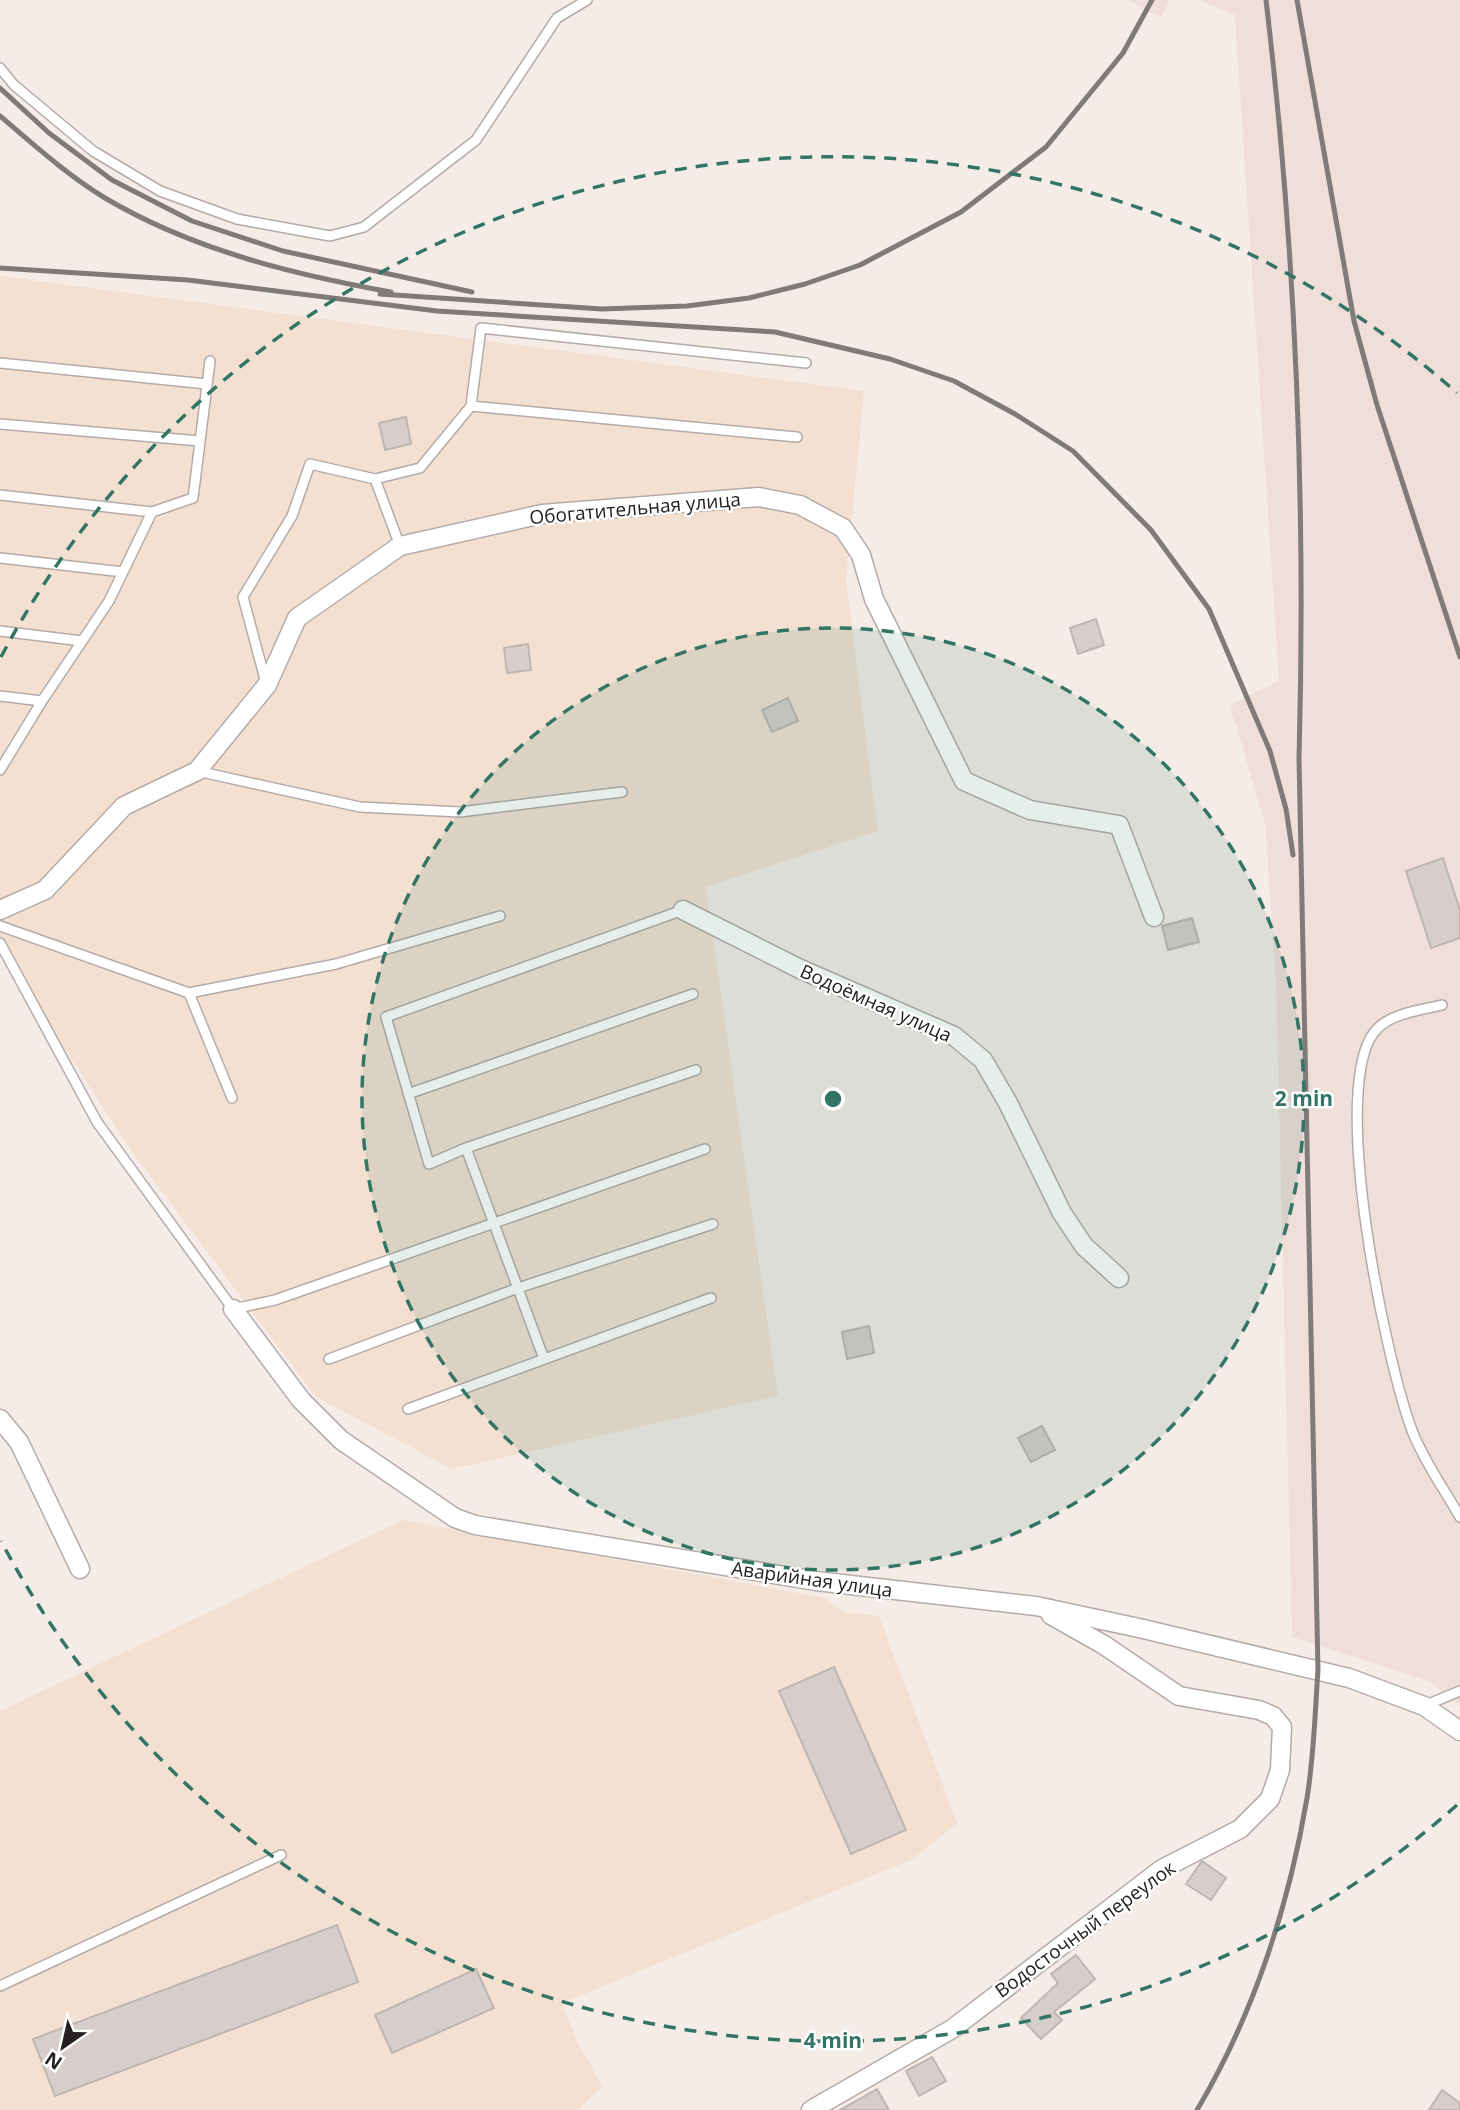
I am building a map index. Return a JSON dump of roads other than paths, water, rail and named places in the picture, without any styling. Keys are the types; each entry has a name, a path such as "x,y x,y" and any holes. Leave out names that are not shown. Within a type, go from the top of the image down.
{"street":[{"name":"Обогатительная улица","path":"0,910 46,890 124,806 197,771 267,685 297,618 400,546 542,514 759,497 800,505 843,528 861,555 874,598 964,781 1030,810 1119,825 1154,917"},
{"name":"Водоёмная улица","path":"683,909 798,968 954,1036 983,1060 1062,1213 1084,1247 1119,1278"},
{"name":"Аварийная улица","path":"233,1309 301,1400 341,1440 455,1518 489,1528 816,1581 1036,1606 1318,1670 1424,1706 1460,1731"},
{"path":"0,1419 19,1443 80,1569"},
{"name":"Водосточный переулок","path":"811,2110 952,2029 1162,1869 1240,1829 1270,1799 1280,1770 1282,1727 1273,1716 1259,1710 1179,1696 1104,1646 1036,1606"}],"lane":[{"path":"0,68 14,85 93,151 160,191 237,219 330,236 364,227 476,140 557,18 587,0"},
{"path":"267,685 243,597 292,516 310,464 375,479 420,468 471,407 481,328 806,363"},
{"path":"0,495 152,512 193,498 210,361"},
{"path":"0,363 207,384"},
{"path":"471,407 797,437"},
{"path":"0,424 200,441"},
{"path":"375,479 400,546"},
{"path":"0,770 42,701 109,601 152,512"},
{"path":"0,558 122,572"},
{"path":"0,631 82,641"},
{"path":"0,696 42,701"},
{"path":"197,771 360,807 460,812 622,792"},
{"path":"683,909 386,1017 429,1164 466,1148 696,1070"},
{"path":"0,926 189,993 336,964 500,916"},
{"path":"0,943 97,1122 233,1309 275,1300 705,1149"},
{"path":"189,993 232,1098"},
{"path":"408,1094 693,994"},
{"path":"1442,1005 1397,1017 1378,1027 1368,1041 1362,1055 1357,1084 1359,1150 1378,1303 1400,1393 1425,1458 1460,1517"},
{"path":"466,1148 544,1359"},
{"path":"329,1359 518,1288 713,1224"},
{"path":"408,1409 711,1298"},
{"path":"1424,1706 1460,1691"},
{"path":"0,1986 281,1855"}],"railway":[{"path":"380,294 602,309 687,306 749,298 805,284 860,265 961,212 1046,147 1123,53 1152,0"},
{"path":"1197,2110 1252,1998 1279,1919 1307,1798 1318,1670 1299,759 1300,474 1285,189 1266,0"},
{"path":"1297,0 1354,321 1377,405 1460,657"},
{"path":"0,88 49,133 112,180 192,221 283,251 472,292"},
{"path":"0,116 91,189 173,232 208,246 280,268 391,292"},
{"path":"0,268 188,280 437,311 775,332 890,359 954,381 1015,414 1073,451 1151,530 1209,609 1270,751 1286,809 1293,855"}]}
